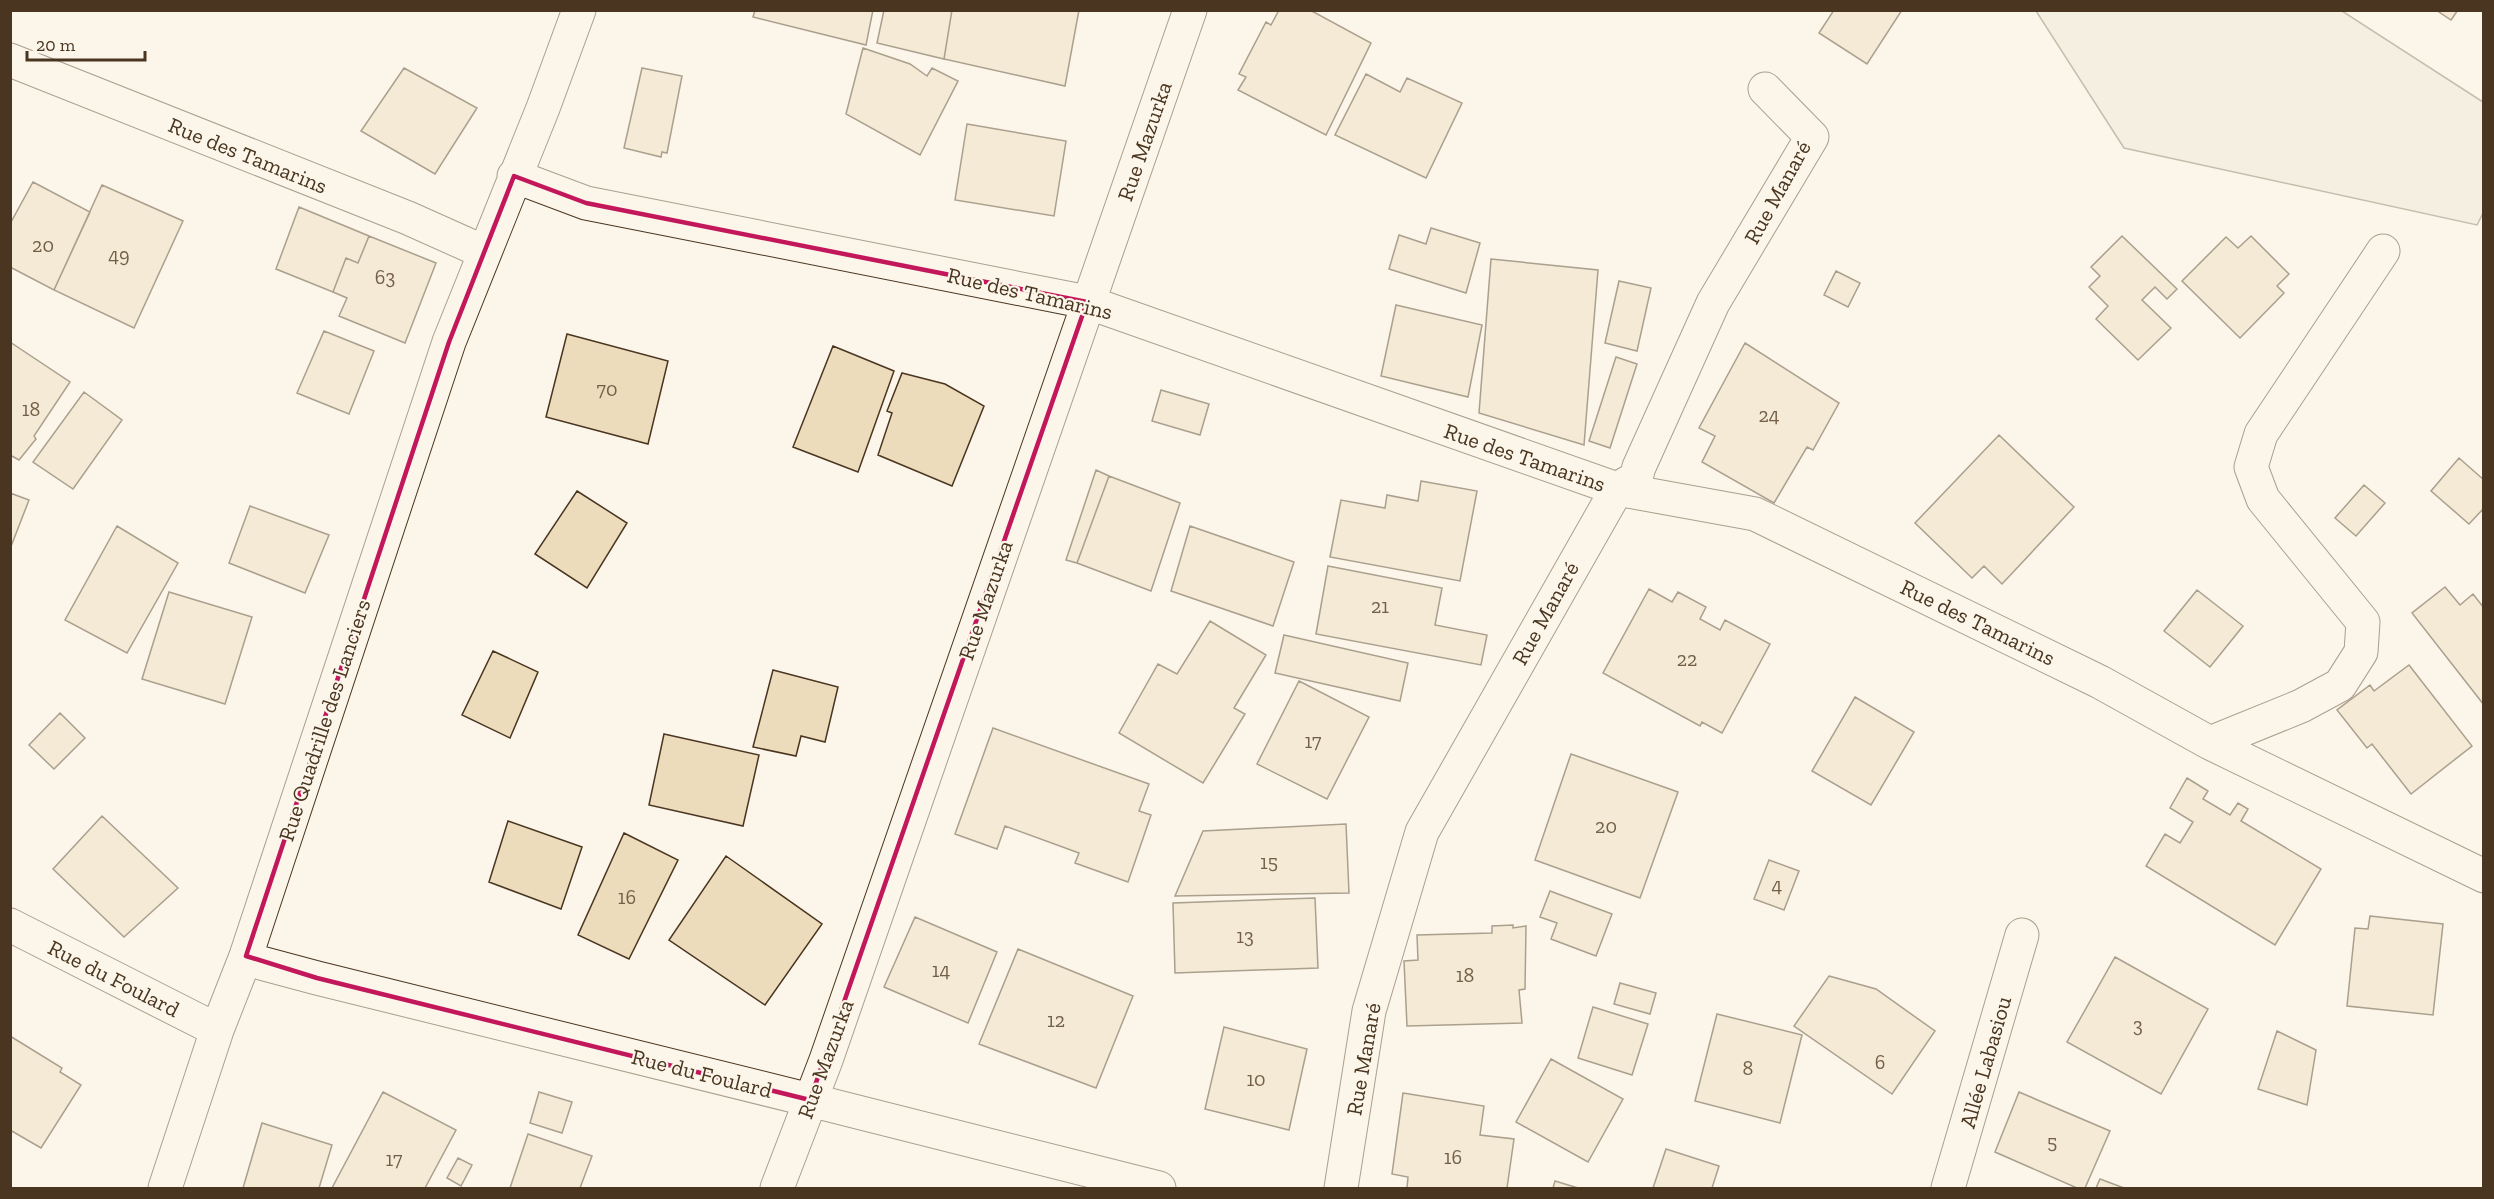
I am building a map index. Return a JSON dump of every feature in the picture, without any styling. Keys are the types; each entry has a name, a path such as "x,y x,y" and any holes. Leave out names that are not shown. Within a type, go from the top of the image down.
{"street":[{"path":"514,176 543,108 579,10"},
{"name":"Rue Mazurka","path":"777,1188 830,1049 1190,10"},
{"name":"Rue des Tamarins","path":"10,60 408,218 484,252"},
{"name":"Rue Manaré","path":"1341,1188 1369,1011 1422,832 1617,489 1636,478 1713,303 1812,137 1765,89"},
{"name":"Rue Quadrille des Lanciers","path":"165,1188 217,1030 246,956 449,342 514,176"},
{"name":"Rue des Tamarins","path":"514,176 586,202 1087,302 1617,489 1755,514 2100,682 2211,743 2484,876"},
{"path":"2211,743 2301,706 2340,685 2361,652 2363,621 2263,499 2252,467 2261,434 2383,251"},
{"name":"Rue du Foulard","path":"10,925 217,1030"},
{"name":"Allée Labasiou","path":"1948,1188 2022,935"},
{"name":"Rue du Foulard","path":"246,956 261,963 316,978 1159,1188"}],"highlighted area":[{"path":"514,176 586,203 1087,302 810,1100 317,978 246,956 449,342"}],"shaded area":[{"path":"2036,11 2342,11 2483,102 2483,213 2477,225 2124,148"}],"building":[{"path":"755,10 873,10 866,45 753,17"},
{"path":"884,10 952,10 944,59 877,43"},
{"path":"952,10 1079,10 1065,86 944,59"},
{"path":"1279,10 1310,10 1371,43 1326,135 1238,90 1246,77 1239,74 1266,22 1271,25"},
{"path":"1834,10 1902,10 1867,64 1819,33"},
{"path":"2436,10 2458,10 2451,20"},
{"path":"863,48 910,64 927,76 932,68 958,81 920,155 846,114"},
{"path":"404,68 477,108 435,174 361,131"},
{"path":"642,68 682,76 667,153 662,152 661,157 624,148"},
{"path":"1366,74 1400,92 1407,78 1462,103 1426,178 1335,135"},
{"path":"967,124 1066,141 1054,216 955,200"},
{"path":"33,182 90,212 54,290 10,267 10,224"},
{"path":"102,185 183,221 134,328 54,290"},
{"path":"299,207 369,236 358,263 346,258 333,292 276,269"},
{"path":"1431,228 1480,243 1466,293 1389,269 1399,235 1426,244"},
{"path":"369,236 436,263 405,343 339,316 347,298 333,292 346,258 358,263"},
{"path":"2122,236 2177,289 2167,299 2155,287 2142,300 2171,328 2138,360 2096,319 2108,306 2089,287 2100,276 2091,267"},
{"path":"2251,236 2289,274 2277,286 2284,293 2240,338 2182,281 2226,237 2238,248"},
{"path":"1491,259 1598,270 1584,445 1479,413"},
{"path":"1836,271 1860,283 1848,307 1824,295"},
{"path":"1619,281 1651,288 1637,351 1605,343"},
{"path":"1396,305 1482,325 1468,397 1381,376"},
{"path":"324,331 374,351 349,414 297,393"},
{"path":"567,334 668,361 648,444 546,417"},
{"path":"10,342 70,382 34,436 36,439 19,460 10,455"},
{"path":"1745,343 1839,403 1813,450 1807,447 1774,503 1702,462 1715,436 1699,428"},
{"path":"833,346 894,371 858,472 793,447"},
{"path":"1616,357 1637,364 1610,448 1589,441"},
{"path":"902,373 945,384 984,406 952,486 878,455 892,413 887,411"},
{"path":"1161,390 1209,404 1200,435 1152,421"},
{"path":"84,392 122,420 73,489 33,462"},
{"path":"1999,435 2074,507 2002,584 1984,566 1972,578 1915,523"},
{"path":"2459,458 2484,480 2484,508 2469,524 2431,491"},
{"path":"1096,470 1109,476 1077,563 1066,560"},
{"path":"1109,476 1180,503 1151,591 1077,563"},
{"path":"1421,481 1477,491 1460,581 1330,557 1341,500 1385,508 1387,495 1418,501"},
{"path":"2364,485 2385,503 2356,536 2335,518"},
{"path":"577,491 627,523 587,588 535,554"},
{"path":"10,493 29,500 10,549"},
{"path":"250,506 329,535 305,593 229,563"},
{"path":"117,526 178,563 127,653 65,620"},
{"path":"1190,526 1294,562 1273,626 1171,591"},
{"path":"1328,566 1442,588 1435,625 1487,635 1481,665 1316,634"},
{"path":"2445,587 2460,605 2473,594 2484,608 2484,705 2412,613"},
{"path":"1649,589 1672,602 1678,592 1706,607 1700,619 1720,630 1725,620 1770,644 1722,733 1702,722 1700,726 1603,673"},
{"path":"2197,590 2243,626 2210,667 2164,631"},
{"path":"169,592 252,617 225,704 142,679"},
{"path":"1210,621 1266,655 1234,708 1245,714 1203,783 1119,733 1158,664 1177,674"},
{"path":"1284,635 1408,663 1400,701 1275,673"},
{"path":"493,651 538,672 510,738 462,715"},
{"path":"2409,665 2472,746 2411,794 2372,744 2367,748 2337,710 2370,685 2374,691"},
{"path":"773,670 838,687 825,742 801,736 796,756 753,747"},
{"path":"1299,681 1369,717 1327,799 1257,764"},
{"path":"1855,697 1914,732 1871,805 1812,771"},
{"path":"60,713 85,738 54,769 29,745"},
{"path":"993,728 1149,784 1139,811 1151,815 1128,882 1075,863 1079,853 1005,826 997,849 955,834"},
{"path":"664,734 759,755 743,826 649,805"},
{"path":"1571,754 1678,792 1640,898 1535,860"},
{"path":"2187,778 2208,791 2203,799 2230,815 2238,803 2248,809 2241,821 2321,869 2275,945 2146,866 2165,834 2180,843 2193,822 2170,808"},
{"path":"102,816 178,888 124,937 53,869"},
{"path":"508,821 582,847 561,909 489,882"},
{"path":"1346,824 1349,893 1175,896 1203,831"},
{"path":"624,833 678,860 629,959 578,935"},
{"path":"726,856 822,924 765,1005 669,940"},
{"path":"1769,860 1799,871 1784,910 1754,899"},
{"path":"1550,891 1612,914 1596,956 1551,939 1557,923 1540,917"},
{"path":"1315,898 1318,968 1175,973 1173,903"},
{"path":"2370,916 2443,924 2433,1015 2347,1006 2355,928 2368,929"},
{"path":"915,917 997,952 968,1023 884,987"},
{"path":"1513,925 1513,928 1526,926 1525,989 1519,990 1522,1023 1407,1026 1404,961 1418,960 1417,935 1492,933 1492,926"},
{"path":"1018,949 1133,996 1096,1088 979,1044"},
{"path":"2115,957 2208,1009 2161,1094 2067,1042"},
{"path":"1829,976 1876,989 1935,1031 1892,1094 1794,1026"},
{"path":"1620,983 1656,993 1650,1014 1614,1004"},
{"path":"1593,1007 1648,1024 1632,1075 1578,1058"},
{"path":"1717,1014 1802,1035 1780,1123 1695,1101"},
{"path":"1224,1027 1307,1049 1289,1130 1205,1109"},
{"path":"2277,1031 2316,1050 2307,1105 2258,1089"},
{"path":"10,1036 62,1068 60,1072 81,1085 41,1148 10,1130"},
{"path":"1551,1059 1623,1099 1588,1162 1516,1122"},
{"path":"383,1092 456,1130 425,1188 332,1188"},
{"path":"539,1092 572,1102 562,1133 530,1123"},
{"path":"2019,1092 2110,1131 2085,1188 2077,1188 1995,1152"},
{"path":"1403,1093 1484,1106 1480,1135 1514,1139 1507,1188 1407,1188 1408,1177 1392,1174"},
{"path":"262,1123 332,1145 319,1188 243,1188"},
{"path":"528,1134 592,1156 580,1188 510,1188"},
{"path":"1666,1149 1719,1166 1712,1188 1653,1188"},
{"path":"458,1158 472,1165 461,1186 447,1178"},
{"path":"2100,1179 2124,1188 2096,1188"},
{"path":"1555,1181 1578,1188 1553,1188"}]}
